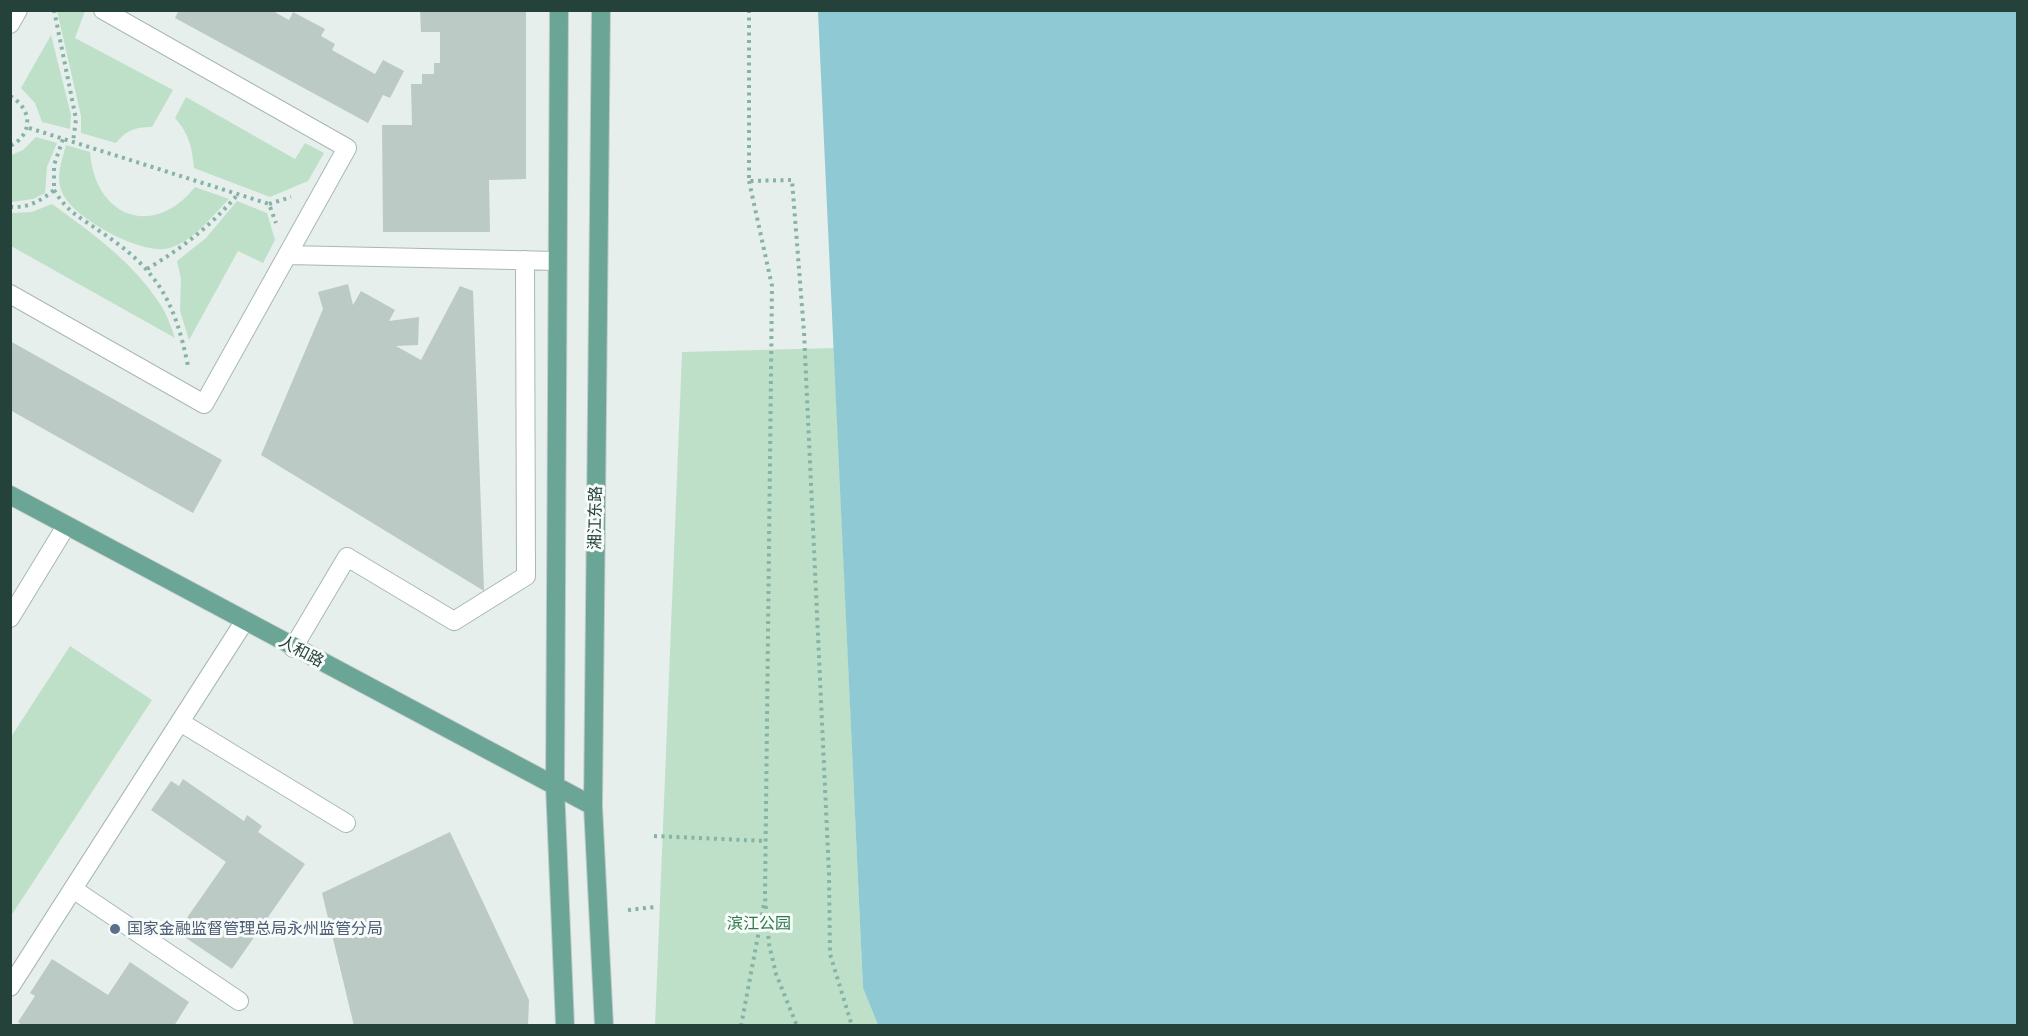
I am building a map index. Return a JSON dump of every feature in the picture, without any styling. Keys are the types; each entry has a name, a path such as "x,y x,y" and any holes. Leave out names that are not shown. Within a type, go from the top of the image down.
{"main road":[{"path":"559,10 555,786 565,1026"},
{"name":"湘江东路","path":"601,10 593,806 604,1026"},
{"name":"人和路","path":"10,495 244,622 593,806"}],"street":[{"path":"10,24 18,10"},
{"path":"10,294 204,404 347,148 103,10"},
{"path":"288,255 557,261"},
{"path":"293,648 347,557 454,621 526,576 525,260"},
{"path":"10,618 66,526"},
{"path":"10,987 244,622"},
{"path":"180,722 346,823"},
{"path":"73,889 239,1000"}],"path":[{"path":"54,10 76,119 73,142"},
{"path":"749,10 748,181 771,286 765,897 768,944 776,975 797,1026"},
{"path":"10,96 27,112 29,128 22,139 10,146"},
{"path":"29,128 268,204 288,255"},
{"path":"63,139 54,165 54,190 62,203 78,219 101,231 147,269 165,294 179,325 194,398"},
{"path":"748,181 792,180 806,367 828,851 830,954 852,1026"},
{"path":"10,207 21,207 42,200 54,190"},
{"path":"147,269 179,250 208,227 238,194"},
{"path":"654,836 766,841"},
{"path":"741,1026 765,897"},
{"path":"628,910 655,907"}],"green space":[{"path":"57,11 85,11 75,38 173,90 152,127 132,130 116,143 81,133 81,116"},
{"path":"51,35 71,115 70,129 42,122 35,103 21,88"},
{"path":"186,97 295,159 305,143 324,153 308,181 270,197 194,168 189,141 175,118"},
{"path":"36,137 57,143 47,167 45,193 33,199 11,202 11,155 23,150"},
{"path":"66,145 90,152 94,175 103,193 115,206 129,214 145,216 162,213 179,203 195,187 229,199 192,236 174,247 164,249 138,245 90,221 67,200 61,190 59,179"},
{"path":"237,201 267,213 275,240 263,263 238,251 189,340 180,311 181,279 177,261 206,238"},
{"path":"52,204 97,237 137,275 162,308 175,338 11,246 11,213 32,212"},
{"name":"滨江公园","path":"834,348 863,988 878,1025 655,1026 682,352"},
{"path":"70,646 152,700 11,916 11,737"}],"water":[{"path":"818,11 2017,11 2017,1025 878,1025 863,988"}],"building":[{"path":"179,10 271,10 289,20 293,12 325,29 321,36 335,44 332,50 375,74 383,60 404,71 390,98 383,95 368,123 175,18"},
{"path":"420,10 526,10 526,179 489,180 490,232 383,232 382,125 412,125 411,84 422,84 422,74 434,74 434,63 440,63 440,32 421,32"},
{"path":"348,284 353,305 361,291 395,310 389,321 419,317 418,345 396,346 421,360 460,286 473,291 484,591 261,455 323,309 318,292"},
{"path":"10,341 222,460 193,513 10,410"},
{"path":"183,779 244,821 247,815 262,826 258,832 305,864 232,969 177,932 226,862 151,810 171,781 179,786"},
{"path":"450,832 529,1000 528,1026 354,1026 322,893"},
{"path":"52,959 108,995 130,962 189,1002 174,1026 23,1026 18,1022 35,996 30,993"}],"place":[{"name":"国家金融监督管理总局永州监管分局","path":"115,929"}]}
